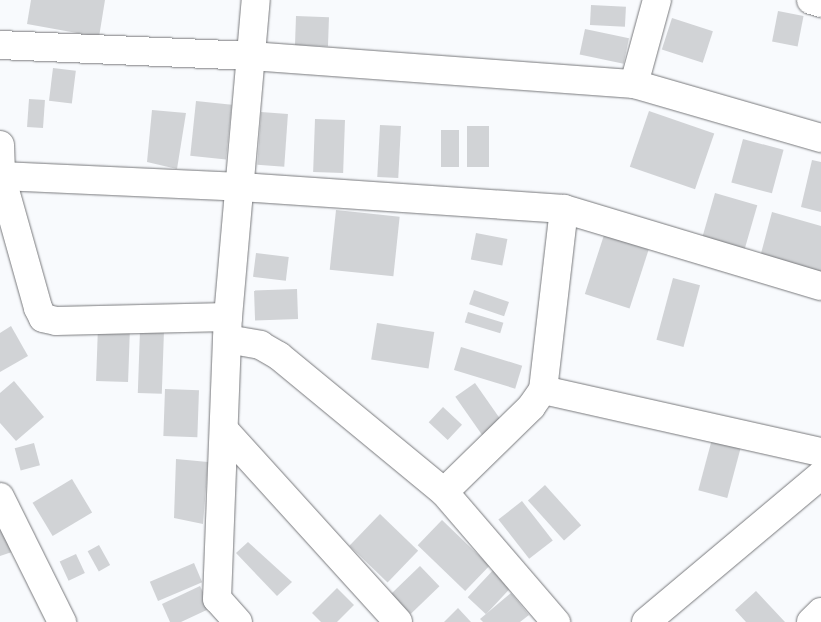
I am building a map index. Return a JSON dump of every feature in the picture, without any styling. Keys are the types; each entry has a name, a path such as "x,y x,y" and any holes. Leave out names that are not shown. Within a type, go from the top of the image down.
{"street":[{"path":"238,622 218,599 226,432 228,328 256,0"},
{"path":"634,84 657,0"},
{"path":"810,0 821,2"},
{"path":"0,45 251,56 634,84 821,138"},
{"path":"0,145 1,176 38,308 43,318 56,321 228,328 279,356 444,492 556,622"},
{"path":"1,176 241,187 564,209 821,286"},
{"path":"444,492 531,407 543,390 564,209"},
{"path":"543,390 821,452"},
{"path":"226,432 398,622"},
{"path":"646,622 821,475"},
{"path":"0,497 62,622"},
{"path":"811,622 821,612"}],"building":[{"path":"31,0 105,0 99,37 27,24"},
{"path":"591,5 626,7 625,27 590,25"},
{"path":"778,11 804,16 798,46 772,41"},
{"path":"296,16 329,17 328,46 295,45"},
{"path":"672,18 713,31 703,63 662,49"},
{"path":"585,29 629,38 624,64 580,54"},
{"path":"53,68 76,71 72,104 49,101"},
{"path":"29,99 45,100 43,128 27,127"},
{"path":"196,101 232,105 226,159 190,156"},
{"path":"152,110 186,113 177,169 147,162"},
{"path":"649,111 714,133 695,189 630,167"},
{"path":"261,112 288,114 284,167 257,165"},
{"path":"315,119 345,120 343,173 313,172"},
{"path":"380,125 401,126 398,178 377,177"},
{"path":"467,126 489,126 489,167 467,167"},
{"path":"441,130 459,130 459,167 441,167"},
{"path":"743,139 784,150 772,193 731,182"},
{"path":"812,160 821,162 821,212 801,207"},
{"path":"715,193 757,205 745,249 702,237"},
{"path":"336,210 400,217 393,276 330,270"},
{"path":"772,212 821,226 821,279 759,261"},
{"path":"476,233 507,239 502,266 471,260"},
{"path":"604,235 649,250 630,308 585,294"},
{"path":"256,253 289,257 286,281 253,277"},
{"path":"673,278 700,285 683,347 656,340"},
{"path":"297,289 298,319 255,320 254,291"},
{"path":"474,290 509,302 504,316 469,304"},
{"path":"468,312 503,323 500,333 465,323"},
{"path":"377,323 434,332 428,369 371,360"},
{"path":"11,326 28,356 0,372 0,333"},
{"path":"98,326 130,327 128,382 96,381"},
{"path":"140,330 164,331 162,394 138,393"},
{"path":"461,347 522,366 515,389 454,370"},
{"path":"14,381 44,417 16,441 0,423 0,393"},
{"path":"475,383 502,422 482,435 455,397"},
{"path":"165,389 199,390 197,437 163,436"},
{"path":"443,407 462,425 448,440 429,422"},
{"path":"712,439 741,447 727,498 698,490"},
{"path":"34,443 40,465 21,470 15,448"},
{"path":"176,459 208,462 203,524 174,518"},
{"path":"72,479 92,512 53,536 33,503"},
{"path":"545,485 581,525 564,541 528,500"},
{"path":"522,501 553,540 529,559 498,519"},
{"path":"380,514 418,551 388,582 349,546"},
{"path":"442,520 489,566 465,591 418,545"},
{"path":"0,524 12,552 0,556"},
{"path":"248,542 292,582 277,596 236,553"},
{"path":"99,545 110,565 99,571 88,551"},
{"path":"76,554 85,573 69,581 60,562"},
{"path":"194,563 202,582 158,601 150,582"},
{"path":"420,566 439,586 411,614 391,594"},
{"path":"495,568 513,585 486,614 468,597"},
{"path":"200,586 211,608 181,622 170,622 162,604"},
{"path":"337,588 354,605 337,622 321,622 312,613"},
{"path":"756,591 785,622 746,622 735,610"},
{"path":"511,593 529,615 520,622 483,622 480,619"},
{"path":"458,608 471,622 444,622"}]}
